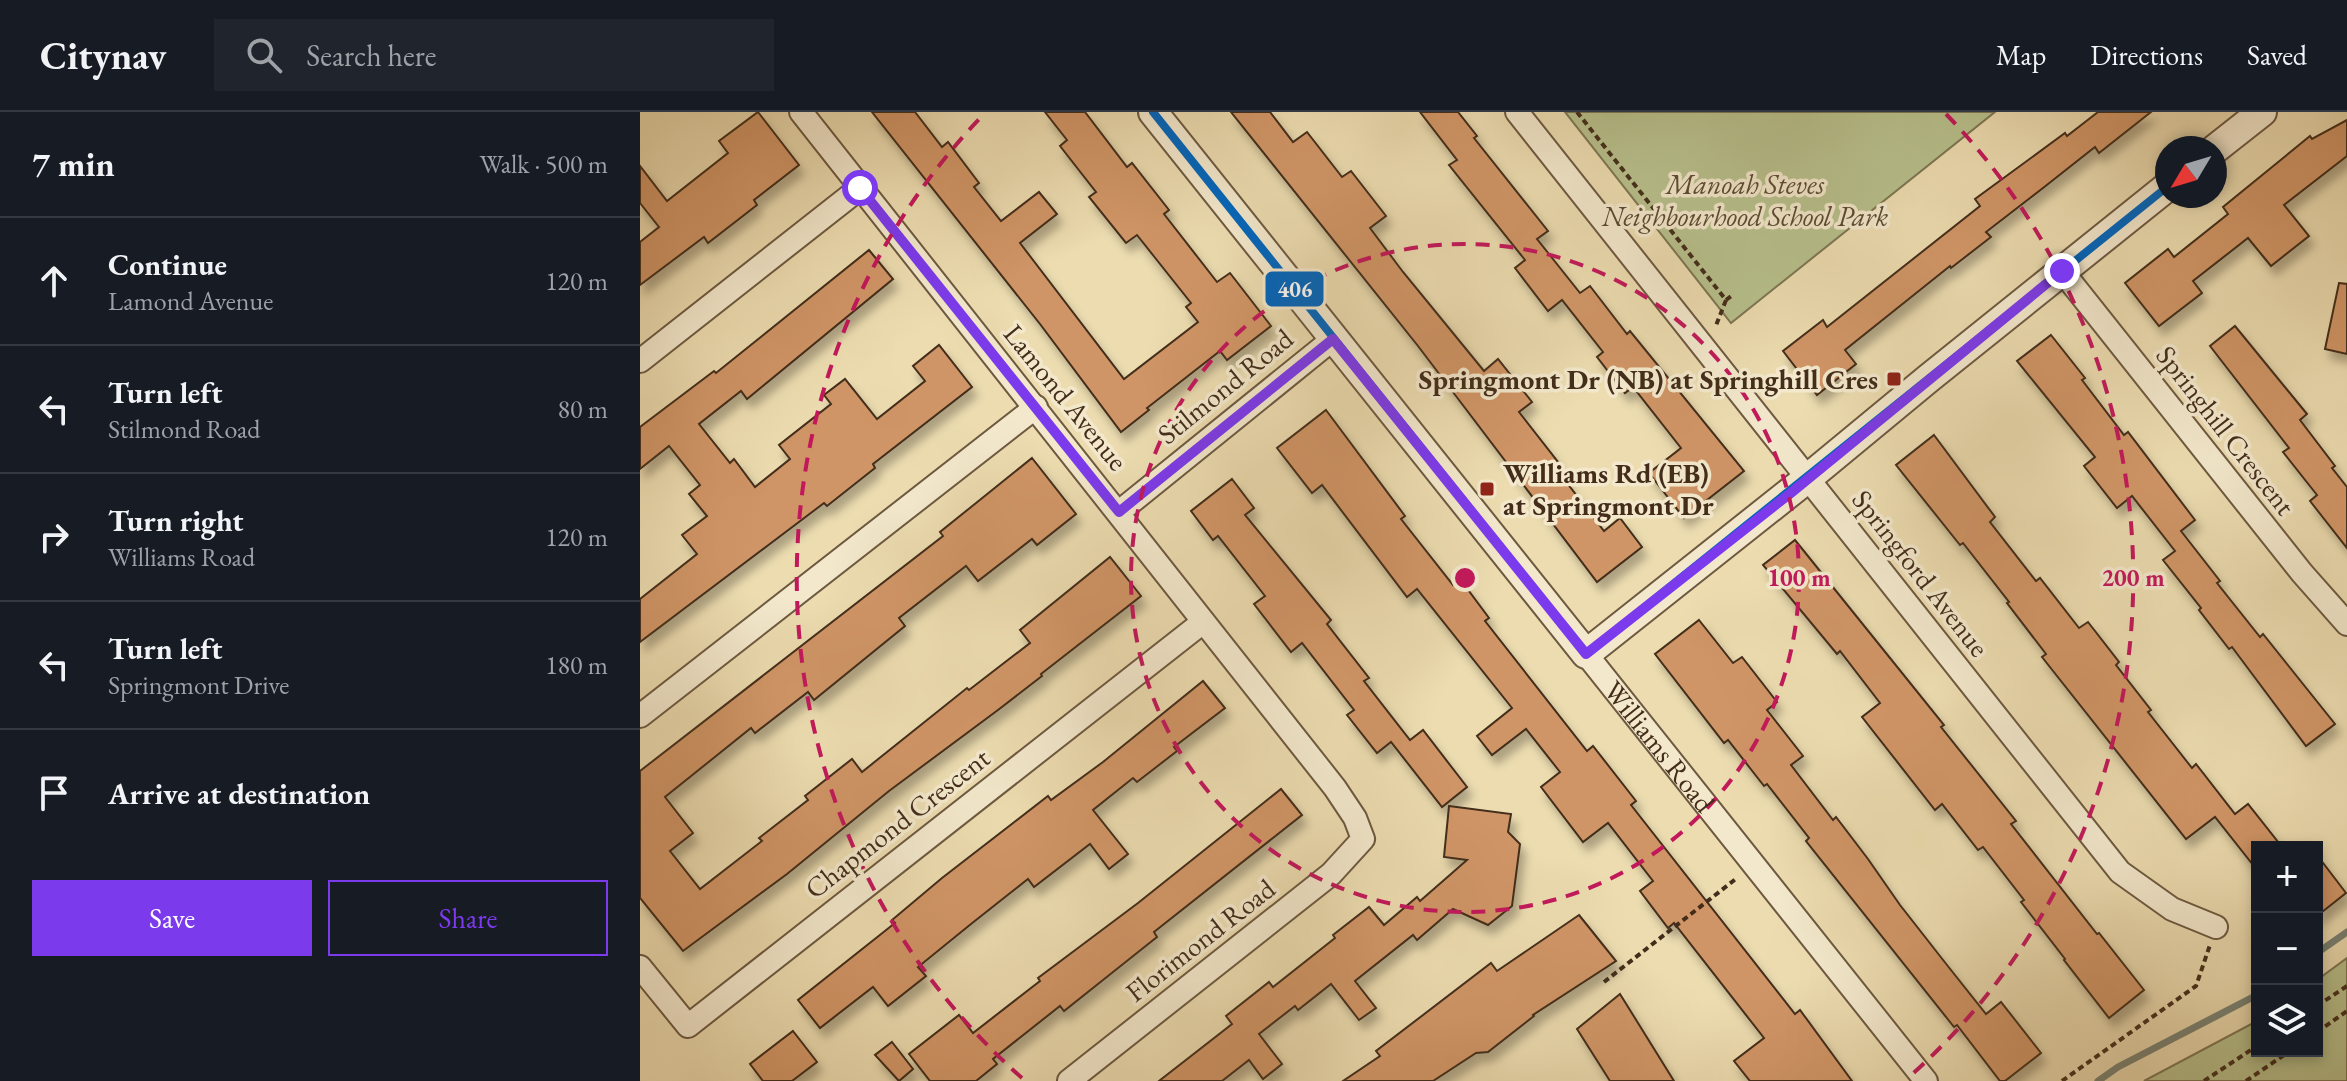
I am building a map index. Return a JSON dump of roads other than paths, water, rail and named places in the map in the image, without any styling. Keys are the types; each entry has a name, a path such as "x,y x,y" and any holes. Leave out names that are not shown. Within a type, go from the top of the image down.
{"street":[{"name":"Lamond Avenue","path":"801,112 1335,788 1355,818 1363,839"},
{"name":"Williams Road","path":"1153,112 1926,1081"},
{"name":"Springford Avenue","path":"1517,112 2120,872 2172,909 2216,927"},
{"path":"2227,140 2262,112"},
{"path":"640,361 860,188"},
{"path":"1586,654 2155,197"},
{"name":"Springhill Crescent","path":"2062,271 2302,573 2347,624"},
{"name":"Stilmond Road","path":"1119,512 1333,339"},
{"path":"640,716 1036,407"},
{"name":"Chapmond Crescent","path":"640,967 688,1026 1203,622"},
{"name":"Florimond Road","path":"1069,1081 1331,874 1363,839"}],"waterway":[{"path":"2323,949 2347,932"},
{"path":"2098,1081 2118,1067 2251,998"}],"place":[{"name":"Springmont Dr (NB) at Springhill Cres","path":"1894,379"},
{"name":"Williams Rd (EB) at Springmont Dr","path":"1487,489"}],"park label":[{"name":"Manoah Steves Neighbourhood School Park","path":"1745,200"}]}
